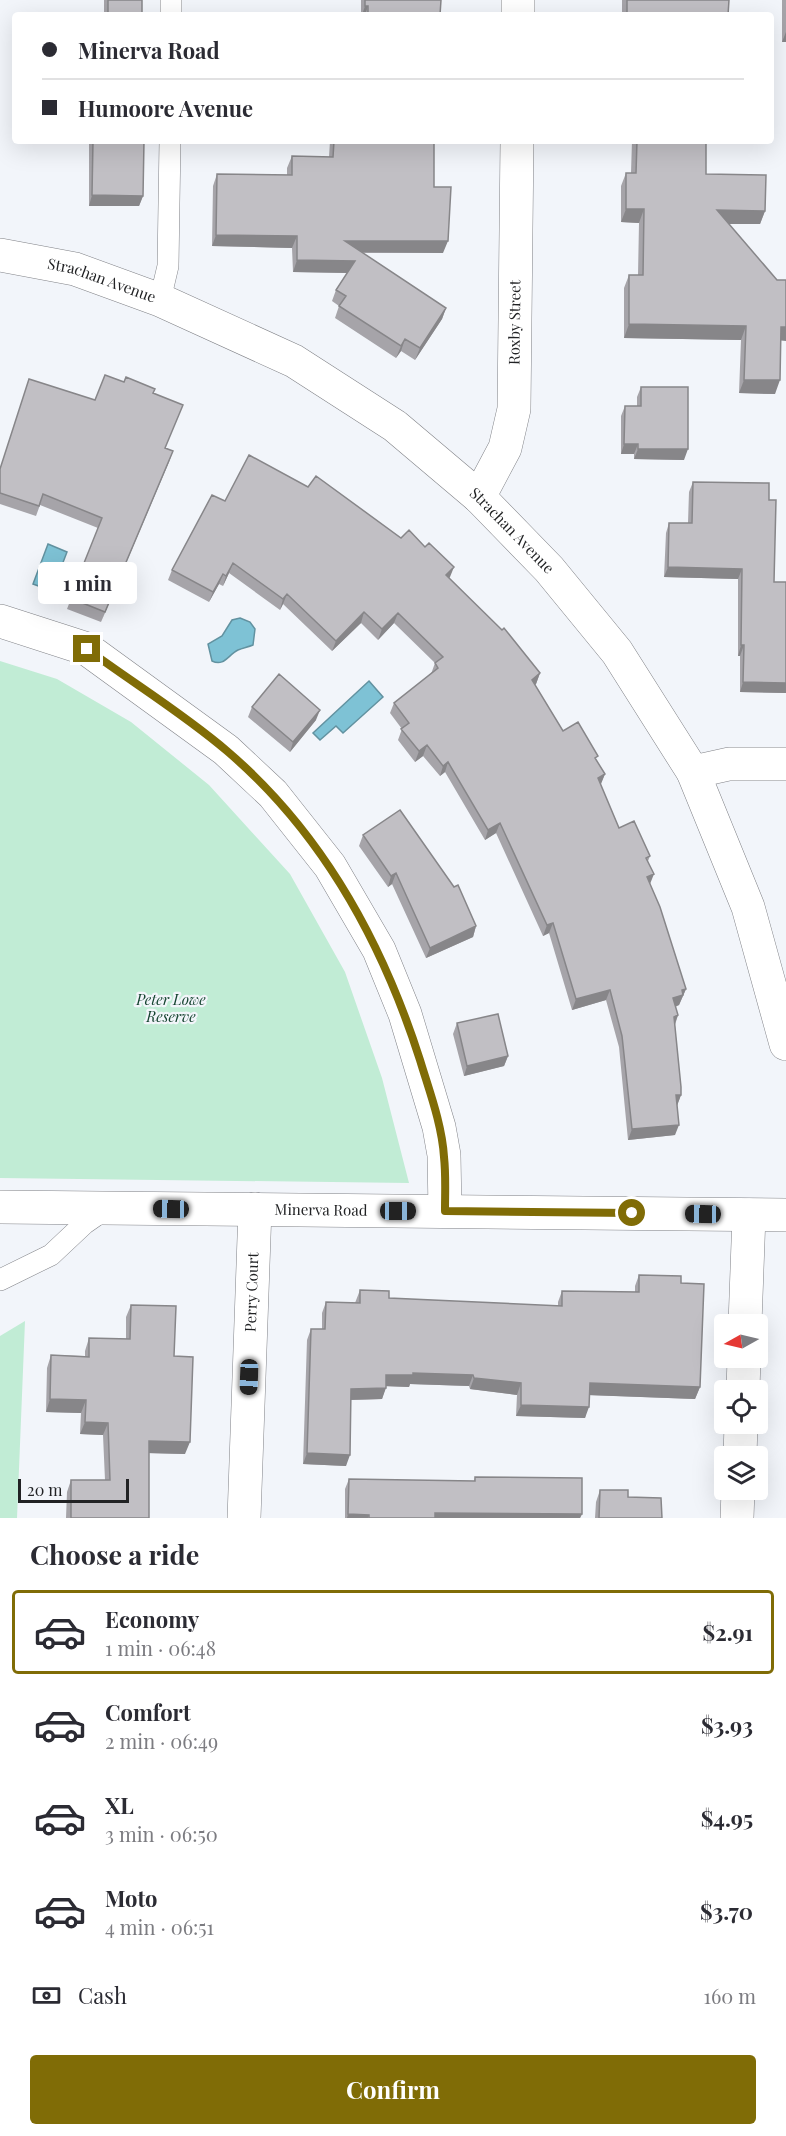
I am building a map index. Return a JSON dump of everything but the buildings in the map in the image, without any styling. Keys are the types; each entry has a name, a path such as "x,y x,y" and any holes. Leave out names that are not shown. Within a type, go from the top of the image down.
{"street":[{"name":"Roxby Street","path":"479,497 505,447 514,409 517,144"},
{"name":"Strachan Avenue","path":"0,255 75,269 160,300 294,361 395,426 479,497 549,569 617,652 693,772 748,907 786,1044"},
{"path":"0,621 87,649 226,750 273,794 330,866 378,950 405,1014 439,1127 444,1155 445,1211"},
{"path":"693,772 729,764 786,764"},
{"name":"Minerva Road","path":"0,1207 786,1215"},
{"name":"Perry Court","path":"244,1518 255,1209"},
{"path":"745,1314 749,1215"},
{"path":"737,1518 738,1500"}],"lane":[{"path":"160,300 168,266 170,144"},
{"path":"0,1280 51,1255 84,1224 108,1208"}],"green space":[{"name":"Peter Lowe Reserve","path":"0,661 57,679 131,722 209,785 290,874 345,972 382,1078 409,1183 0,1178"},
{"path":"25,1321 17,1518 0,1518 0,1336"}],"water":[{"path":"48,544 67,552 52,591 33,584"},
{"path":"240,618 250,622 255,629 253,645 238,650 220,663 212,661 208,644 222,636 232,620"},
{"path":"369,681 383,697 343,733 336,726 320,740 313,733"}],"route":[{"path":"87,649 226,750 273,794 330,866 351,897 378,950 405,1014 424,1073 444,1155 445,1211 632,1213"}]}
